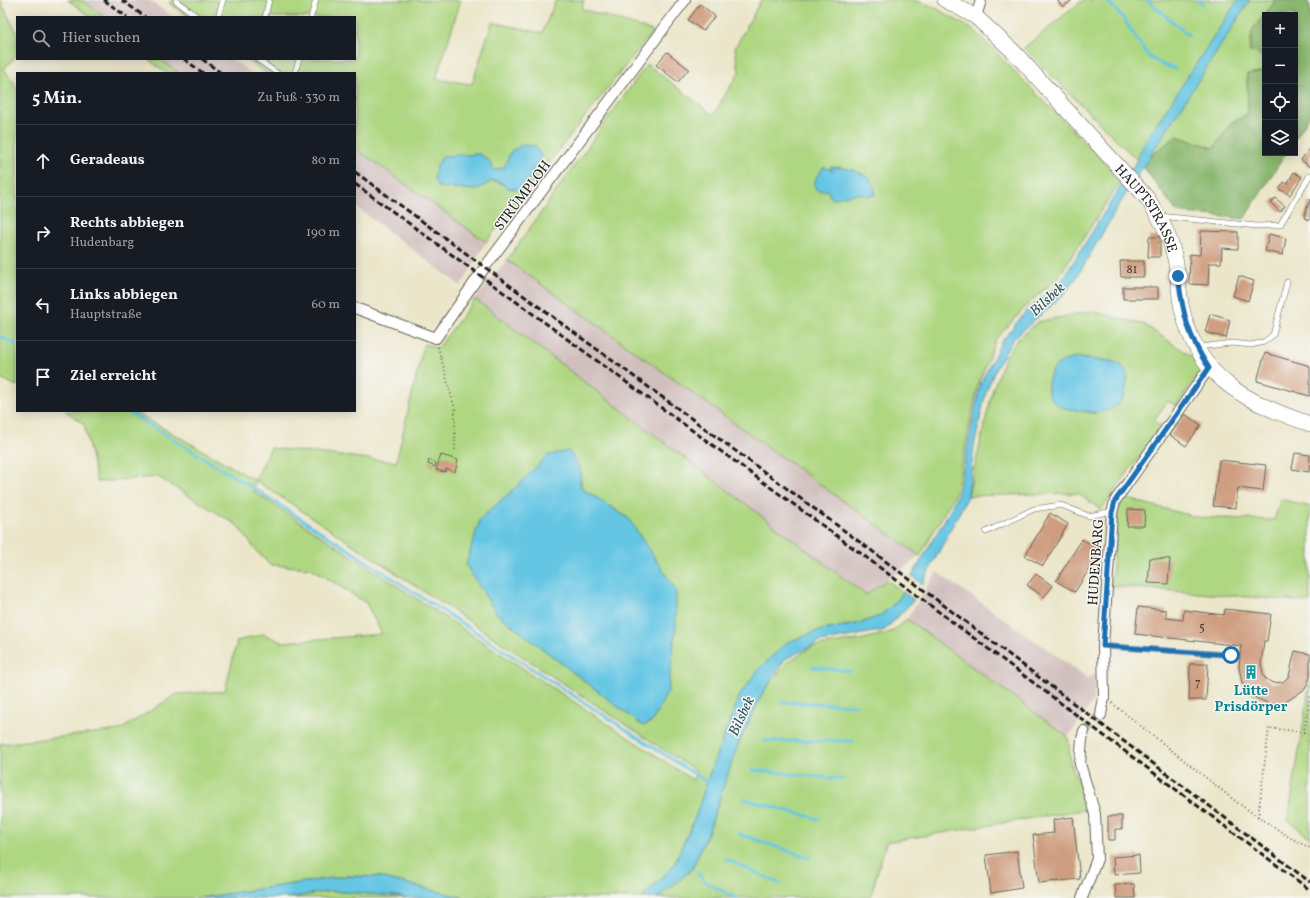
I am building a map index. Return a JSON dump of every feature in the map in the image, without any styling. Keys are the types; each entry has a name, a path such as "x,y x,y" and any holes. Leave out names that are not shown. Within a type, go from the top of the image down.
{"main road":[{"name":"HAUPTSTRASSE","path":"946,0 976,17 1014,52 1147,198 1169,235 1175,256 1182,308 1188,330 1196,348 1209,368 1229,386 1246,397 1270,409 1310,424"}],"street":[{"name":"STRÜMPLOH","path":"436,338 485,267 684,0"},
{"path":"976,17 981,0"},
{"path":"356,308 436,338"},
{"name":"HUDENBARG","path":"1101,715 1104,696 1103,646 1112,511 1115,501 1209,368"},
{"path":"1082,898 1096,859 1095,814 1080,764 1084,731"}],"lane":[{"path":"218,16 223,0"},
{"path":"265,16 269,0"},
{"path":"311,16 316,0"},
{"path":"176,1 197,16"},
{"path":"258,60 276,72"},
{"path":"295,72 299,60"},
{"path":"1159,216 1257,226 1280,225 1310,175"},
{"path":"1196,348 1212,344 1232,343 1251,345 1264,342 1273,335 1287,282"},
{"path":"986,532 1034,509 1061,505 1089,516 1112,511"},
{"path":"1103,646 1231,655"}],"path":[{"path":"436,338 455,409 455,452"},
{"path":"1104,696 1239,804 1289,837 1310,848"},
{"path":"1258,817 1269,728 1304,732 1310,696"}],"shaded area":[{"path":"82,0 149,0 172,16 104,16"},
{"path":"161,60 232,60 250,72 178,72"},
{"path":"356,149 486,242 461,286 356,207"},
{"path":"507,260 920,556 866,595 475,299"},
{"path":"937,572 1088,678 1096,674 1093,702 1068,737 907,619"}],"green space":[{"path":"0,0 16,31 16,56 4,69 16,86 16,386 0,378"},
{"path":"68,0 82,0 104,16 90,16"},
{"path":"171,0 461,0 436,79 472,84 492,22 542,33 556,0 584,0 582,9 653,31 486,242 356,149 356,72 265,72 247,60 356,60 356,16 188,16 170,4","holes":["535,146 541,157 534,174 508,188 499,183 488,182 476,190 490,162 494,170 504,168"]},
{"path":"761,0 914,0 932,6 975,31 1121,180 1057,279 1032,300 996,339 978,385 956,492 920,556 507,260 647,64 713,115 739,72 735,48"},
{"path":"1083,0 1274,0 1274,3 1267,12 1262,12 1262,18 1253,29 1249,50 1262,56 1262,72 1247,74 1248,114 1231,123 1214,148 1176,136 1141,164 1024,48"},
{"path":"1274,0 1306,0 1310,5 1310,115 1298,134 1298,12 1267,12 1274,3"},
{"path":"1262,18 1262,56 1249,50 1253,29"},
{"path":"149,60 161,60 178,72 165,72"},
{"path":"1262,72 1262,156 1284,156 1244,219 1177,212 1141,164 1176,136 1214,148 1231,123 1248,114 1247,74"},
{"path":"475,299 866,595 887,580 903,592 898,600 880,616 861,623 818,631 759,669 740,695 711,769 696,815 674,865 642,898 464,898 380,877 346,876 199,898 0,898 0,744 120,730 177,694 225,691 237,641 264,634 281,642 382,634 366,603 311,568 271,565 257,552 237,525 158,477 97,482 84,424 66,412 135,412 255,480 271,448 396,462 424,344 438,348","holes":["580,468 581,488 628,518 480,519 514,489","255,480 696,771 693,780 253,491"]},
{"path":"1092,311 1145,325 1191,356 1202,370 1176,406 1168,401 1154,420 1161,426 1101,510 1078,493 968,496 993,388 1006,356 1017,340 1038,322","holes":["1079,358 1112,361 1095,414 1056,404"]},
{"path":"1124,498 1196,517 1274,520 1281,499 1310,507 1310,602 1111,586 1118,511"},
{"path":"907,619 1068,737 1071,764 1089,809 886,842 870,898 658,898 692,869 708,833 737,747 762,694 787,662 812,647 864,639 891,632"},
{"path":"1310,681 1310,838 1288,820"},
{"path":"331,891 396,896 405,898 287,898"}],"water":[{"name":"Bilsbek","path":"1238,0 1250,0 1127,192 1075,280 1061,297 1013,339 996,368 986,392 974,446 968,496 922,584 912,576 948,514 958,493 980,385 1001,342 1028,309 1061,282 1135,163 1146,140"},
{"path":"523,145 535,146 541,156 534,174 519,190 508,188 498,181 492,181 476,190 438,187 434,179 436,167 443,156 480,154 490,162 494,170 504,168 511,151"},
{"path":"824,167 833,171 830,167 845,168 866,176 874,187 875,195 867,196 859,193 832,199 827,190 820,191 816,189 814,184 817,176"},
{"path":"1079,358 1112,361 1124,368 1127,377 1125,392 1122,400 1116,406 1110,410 1102,412 1084,412 1067,409 1057,405 1052,400 1048,394 1048,389 1049,380 1053,369 1066,360"},
{"path":"569,451 580,468 581,488 628,518 676,590 676,627 668,691 652,722 643,726 496,613 466,565 480,519 514,489 548,455"},
{"name":"Bilsbek","path":"903,592 914,600 885,630 820,642 785,659 762,694 737,747 708,833 692,869 658,898 642,898 674,865 696,815 711,769 740,695 759,669 786,643 818,631 861,623 880,616 898,600"},
{"path":"346,876 380,877 464,898 405,898 331,891 287,898 199,898"}],"building":[{"path":"1057,0 1072,0 1063,7"},
{"path":"700,4 715,16 703,31 688,20"},
{"path":"667,52 689,69 678,82 656,65"},
{"path":"1310,147 1310,167 1301,160"},
{"path":"1294,172 1302,177 1290,195 1279,189 1284,182 1287,184"},
{"path":"1275,198 1285,206 1280,212 1271,203"},
{"path":"1310,199 1310,220 1304,218"},
{"path":"1201,231 1238,232 1238,249 1222,248 1221,263 1209,263 1208,285 1189,284 1190,254 1200,255"},
{"path":"1269,234 1286,238 1283,255 1265,251"},
{"path":"1149,237 1160,237 1160,257 1148,257"},
{"path":"1120,261 1144,261 1144,277 1121,277"},
{"path":"1239,276 1254,281 1248,301 1233,296"},
{"path":"1123,287 1158,287 1158,299 1123,299"},
{"path":"1210,314 1230,320 1226,338 1205,332"},
{"path":"1265,353 1310,366 1310,396 1257,381"},
{"path":"1185,414 1201,425 1186,446 1170,435"},
{"path":"1295,453 1310,455 1309,472 1292,469"},
{"path":"441,455 458,460 455,472 446,469 445,472 436,470"},
{"path":"429,460 436,463 435,467 428,464"},
{"path":"1219,460 1266,465 1263,491 1238,488 1236,508 1213,506"},
{"path":"1128,509 1145,510 1144,526 1127,526"},
{"path":"1050,513 1068,524 1043,566 1025,556"},
{"path":"1082,539 1101,550 1075,592 1056,581"},
{"path":"1150,558 1170,559 1168,584 1148,583"},
{"path":"1036,574 1053,586 1044,597 1027,585"},
{"path":"1138,607 1166,610 1166,618 1183,620 1184,610 1224,615 1225,609 1271,614 1267,641 1264,641 1261,664 1264,677 1272,683 1283,682 1289,676 1295,651 1310,654 1310,677 1305,689 1284,703 1270,704 1256,698 1242,683 1239,667 1241,646 1135,634"},
{"path":"1190,664 1208,664 1206,700 1189,700"},
{"path":"1108,816 1122,816 1122,829 1115,829 1115,840 1108,840"},
{"path":"1073,817 1080,879 1039,883 1033,835 1054,833 1053,820"},
{"path":"1017,851 1022,888 991,893 986,855"},
{"path":"1139,855 1140,873 1114,875 1113,857"},
{"path":"1134,884 1135,898 1116,898 1115,885"}],"waterway":[{"path":"1106,0 1121,15 1148,56 1161,64 1175,69"},
{"path":"1147,0 1189,36"},
{"path":"1198,0 1203,4"},
{"path":"0,336 16,344"},
{"path":"129,412 261,493 710,784"},
{"path":"813,667 850,671"},
{"path":"781,702 856,705"},
{"path":"764,741 853,741"},
{"path":"752,770 842,779"},
{"path":"744,799 819,819"},
{"path":"739,834 810,858"},
{"path":"726,859 781,884"},
{"path":"697,873 707,883 736,898"}],"tunnel":[{"path":"1084,731 1101,715"}],"railway":[{"path":"104,0 126,16"},
{"path":"122,0 144,16"},
{"path":"185,60 202,72"},
{"path":"203,60 220,72"},
{"path":"356,173 868,548 1310,882"},
{"path":"356,185 863,555 1310,890"}],"place":[{"name":"Lütte Prisdörper","path":"1251,672"}],"route":[{"path":"1178,276 1182,308 1188,330 1196,348 1209,368 1115,501 1112,511 1103,646 1231,655"}]}
